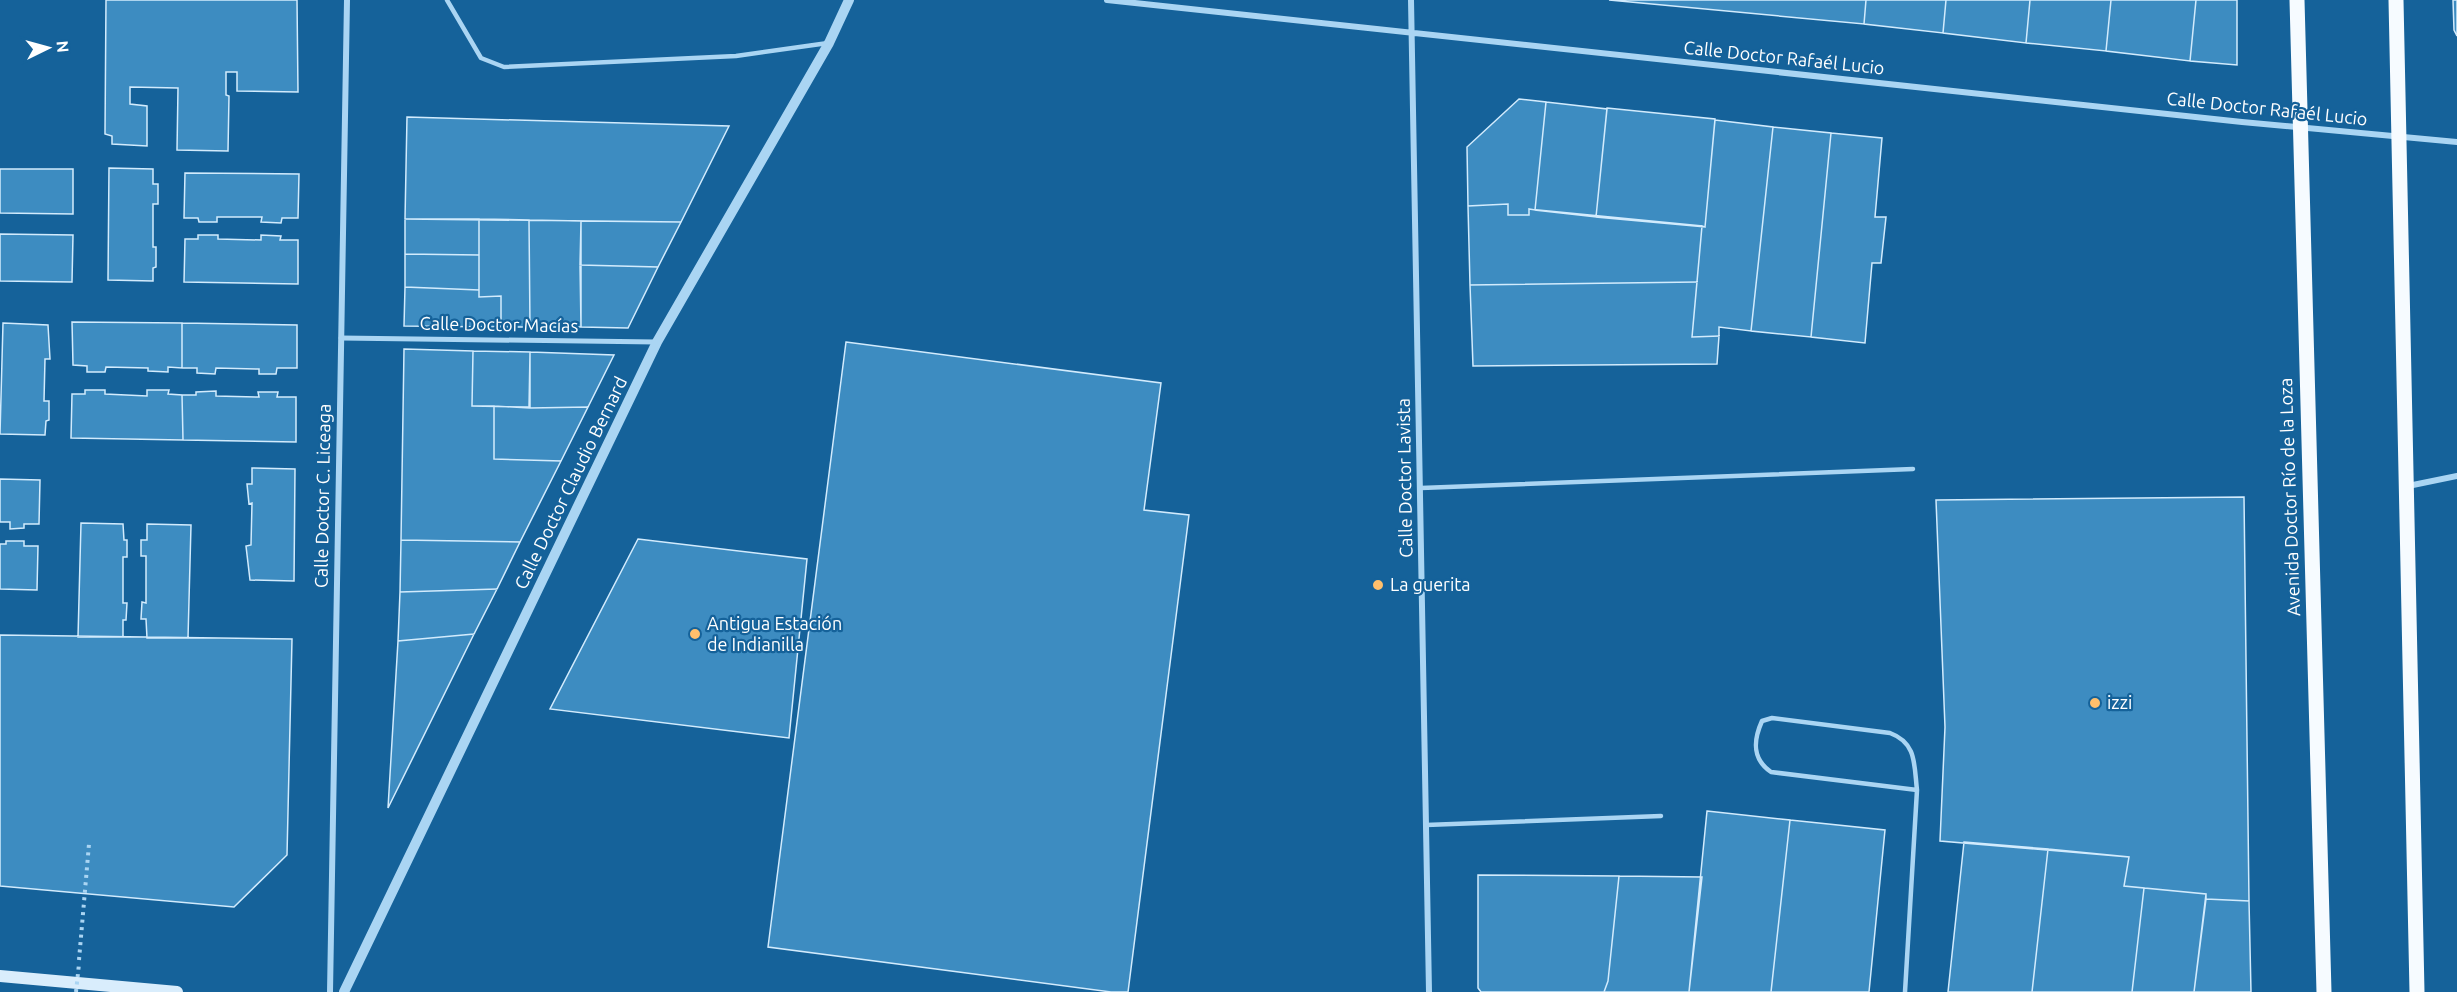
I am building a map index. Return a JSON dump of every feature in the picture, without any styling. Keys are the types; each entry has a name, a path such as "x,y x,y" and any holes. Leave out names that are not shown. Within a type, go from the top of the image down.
{"main road":[{"name":"Avenida Doctor Río de la Loza","path":"2297,0 2324,992"},
{"path":"2396,0 2417,992"},
{"path":"0,976 177,992"}],"street":[{"name":"Calle Doctor C. Liceaga","path":"330,992 347,0"},
{"name":"Calle Doctor Claudio Bernard","path":"344,992 657,342 829,43 849,0"},
{"name":"Calle Doctor Rafaél Lucio","path":"1107,0 2300,128 2457,142"},
{"name":"Calle Doctor Lavista","path":"1412,0 1429,992"},
{"name":"Calle Doctor Macías","path":"341,338 657,342"},
{"path":"2407,486 2457,476"}],"lane":[{"path":"447,0 482,58 504,67 736,56 829,43"},
{"path":"1420,488 1913,469"},
{"path":"1905,992 1917,790 1913,757 1909,746 1901,737 1890,733 1772,718 1762,722 1758,730 1756,755 1760,765 1771,772 1917,790"},
{"path":"1426,825 1661,816"}],"path":[{"path":"76,992 89,844"}],"building":[{"path":"106,0 297,0 298,92 237,91 237,72 226,72 226,95 229,96 228,151 177,150 178,88 130,87 130,104 147,106 147,146 112,144 112,136 105,134"},
{"path":"1609,0 1866,0 1864,24"},
{"path":"1866,0 1946,0 1943,33 1864,24"},
{"path":"1946,0 2030,0 2026,43 1943,33"},
{"path":"2030,0 2111,0 2106,51 2026,43"},
{"path":"2111,0 2196,0 2190,61 2106,51"},
{"path":"2196,0 2237,0 2237,65 2190,61"},
{"path":"2453,0 2457,0 2457,36 2454,30"},
{"path":"1519,99 1546,102 1535,210 1529,209 1529,215 1508,215 1508,204 1468,206 1467,147"},
{"path":"1546,102 1607,109 1596,217 1535,210"},
{"path":"1607,108 1715,119 1705,227 1596,217"},
{"path":"407,117 729,126 681,222 405,219"},
{"path":"1715,120 1773,127 1751,331 1719,327 1719,336 1692,337 1702,226 1705,227"},
{"path":"1773,127 1831,133 1811,337 1751,331"},
{"path":"1831,133 1882,138 1875,217 1886,217 1881,263 1872,263 1865,343 1811,337"},
{"path":"109,168 153,169 153,184 158,184 158,204 153,204 153,247 156,247 156,267 153,268 153,281 108,280"},
{"path":"0,169 73,169 73,214 0,213"},
{"path":"185,173 299,174 298,218 282,218 281,223 261,222 262,217 217,217 217,222 199,222 198,218 184,218"},
{"path":"1508,204 1508,215 1529,215 1529,209 1702,226 1697,282 1470,285 1468,206"},
{"path":"405,219 479,219 479,255 405,254"},
{"path":"479,219 529,220 530,327 501,327 501,296 479,297"},
{"path":"529,220 581,221 581,327 530,327"},
{"path":"581,221 681,222 658,267 580,265"},
{"path":"0,234 73,235 72,282 0,281"},
{"path":"198,235 218,235 218,239 261,240 261,235 281,236 280,240 298,240 298,284 184,282 185,239 198,239"},
{"path":"405,254 479,255 479,290 405,287"},
{"path":"580,265 658,267 628,328 581,327"},
{"path":"1697,282 1692,337 1719,336 1717,364 1473,366 1470,285"},
{"path":"405,287 479,290 479,297 501,296 501,327 404,326"},
{"path":"72,322 182,323 182,368 168,367 168,372 148,371 148,368 106,367 105,372 87,372 87,366 73,365"},
{"path":"3,323 48,325 50,359 45,359 44,401 49,401 49,420 46,421 45,435 0,434"},
{"path":"182,323 297,325 297,368 277,368 276,374 259,374 259,369 216,368 215,374 197,373 197,368 182,368"},
{"path":"846,342 1161,383 1144,510 1189,515 1128,992 1111,992 768,947"},
{"path":"404,349 473,351 472,406 494,406 494,459 561,461 520,542 401,540"},
{"path":"473,351 530,352 529,407 472,406"},
{"path":"530,352 614,355 588,407 530,408"},
{"path":"85,390 105,390 105,394 147,396 147,390 169,390 168,394 182,395 183,440 71,438 72,394 85,394"},
{"path":"216,391 216,396 259,397 258,392 278,392 277,397 296,397 296,442 183,440 182,395"},
{"path":"494,406 588,407 561,461 494,459"},
{"path":"252,468 295,469 294,581 250,580 246,546 251,545 252,503 249,504 247,484 252,484"},
{"path":"0,479 40,480 39,524 24,524 24,528 10,529 10,522 0,522"},
{"name":"izzi","path":"2244,497 2249,901 2206,899 2206,894 2124,886 2129,857 1940,841 1945,727 1936,500"},
{"path":"81,523 123,524 124,540 127,540 127,557 123,557 123,603 127,603 126,620 123,620 123,637 78,637"},
{"path":"147,524 191,525 188,638 147,638 146,619 141,619 142,602 146,603 146,556 141,556 141,540 147,540"},
{"name":"Antigua Estación de Indianilla","path":"638,539 807,559 789,738 550,709"},
{"path":"401,540 520,542 497,589 400,592"},
{"path":"6,541 24,541 24,546 38,546 37,590 0,589 0,544 6,544"},
{"path":"497,589 474,634 398,641 400,592"},
{"path":"474,634 388,808 398,641"},
{"path":"0,635 292,639 287,855 234,907 0,886"},
{"path":"1707,811 1790,820 1771,992 1689,992"},
{"path":"1790,820 1885,830 1869,992 1771,992"},
{"path":"1964,842 2048,849 2032,992 1948,992"},
{"path":"2048,849 2129,857 2124,886 2144,888 2132,992 2032,992"},
{"path":"1478,875 1619,876 1608,981 1604,992 1481,992 1478,988"},
{"path":"1619,876 1702,877 1689,992 1604,992 1608,981"},
{"path":"2144,888 2206,894 2194,992 2132,992"},
{"path":"2206,899 2249,901 2251,992 2194,992"}],"place":[{"name":"La guerita","path":"1378,585"},
{"name":"Antigua Estación de Indianilla","path":"695,634"},
{"name":"izzi","path":"2095,703"}]}
